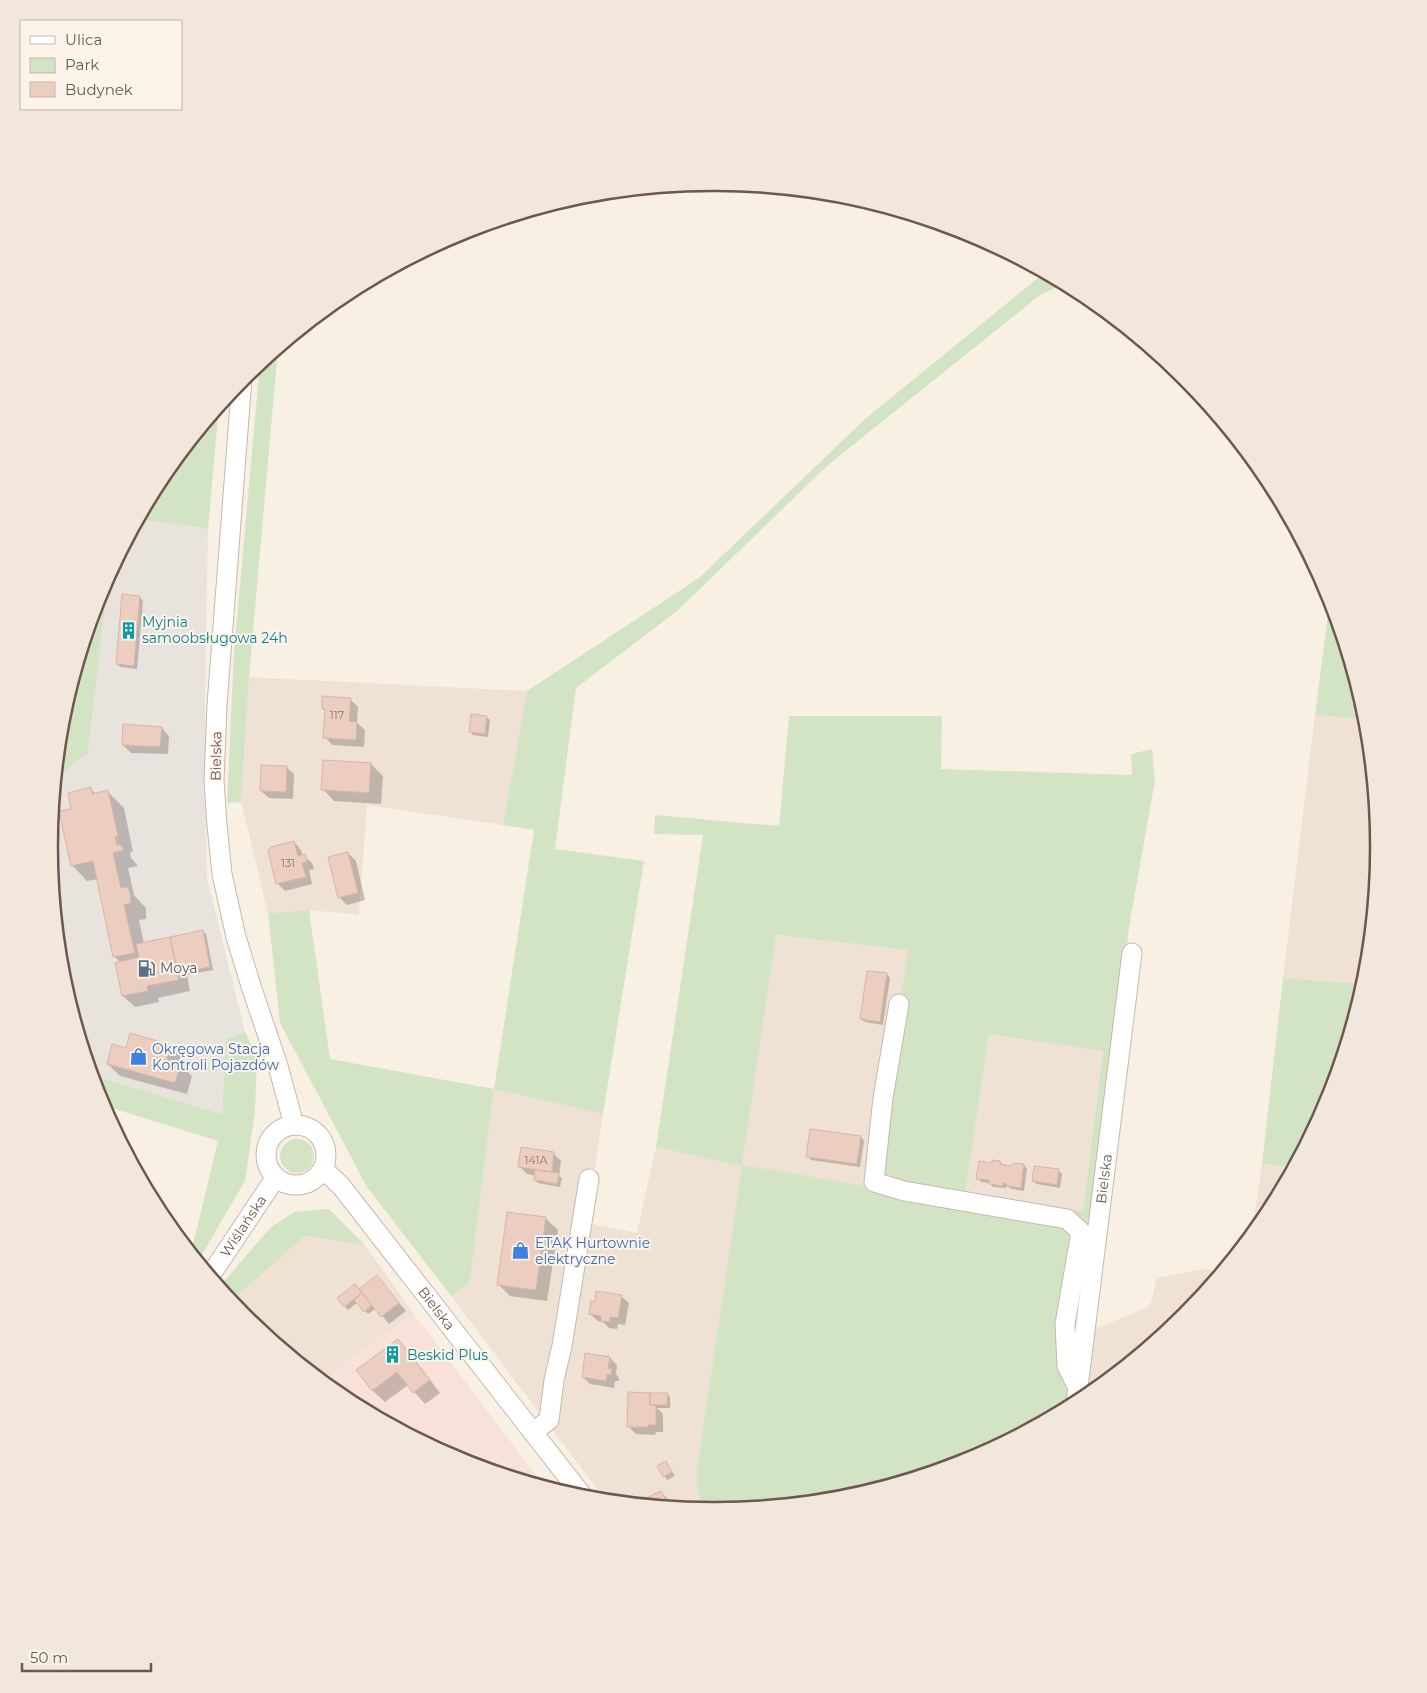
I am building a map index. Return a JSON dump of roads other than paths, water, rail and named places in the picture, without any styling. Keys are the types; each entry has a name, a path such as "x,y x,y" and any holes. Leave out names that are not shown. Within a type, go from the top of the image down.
{"street":[{"name":"Bielska","path":"241,392 217,706 214,781 222,874 236,937 278,1066 294,1125"},
{"name":"Bielska","path":"1077,1392 1132,953"},
{"path":"899,1004 882,1098 874,1182 904,1191 1067,1219 1081,1232 1065,1324 1067,1366 1076,1393"},
{"path":"294,1125 312,1129 324,1142 326,1160 323,1169 318,1176 302,1185 292,1185 284,1182 276,1177 270,1169 267,1160 270,1140 276,1132 285,1127 294,1125"},
{"name":"Bielska","path":"323,1169 332,1176 347,1194 576,1488"},
{"name":"Wiślańska","path":"213,1271 276,1177"},
{"path":"533,1432 549,1420 554,1380 562,1346 589,1179"}],"place":[{"name":"Myjnia samoobsługowa 24h","path":"128,630"},
{"name":"Moya","path":"146,968"},
{"name":"Okręgowa Stacja Kontroli Pojazdów","path":"138,1057"},
{"name":"ETAK Hurtownie elektryczne","path":"521,1251"},
{"name":"Beskid Plus","path":"393,1355"}]}
